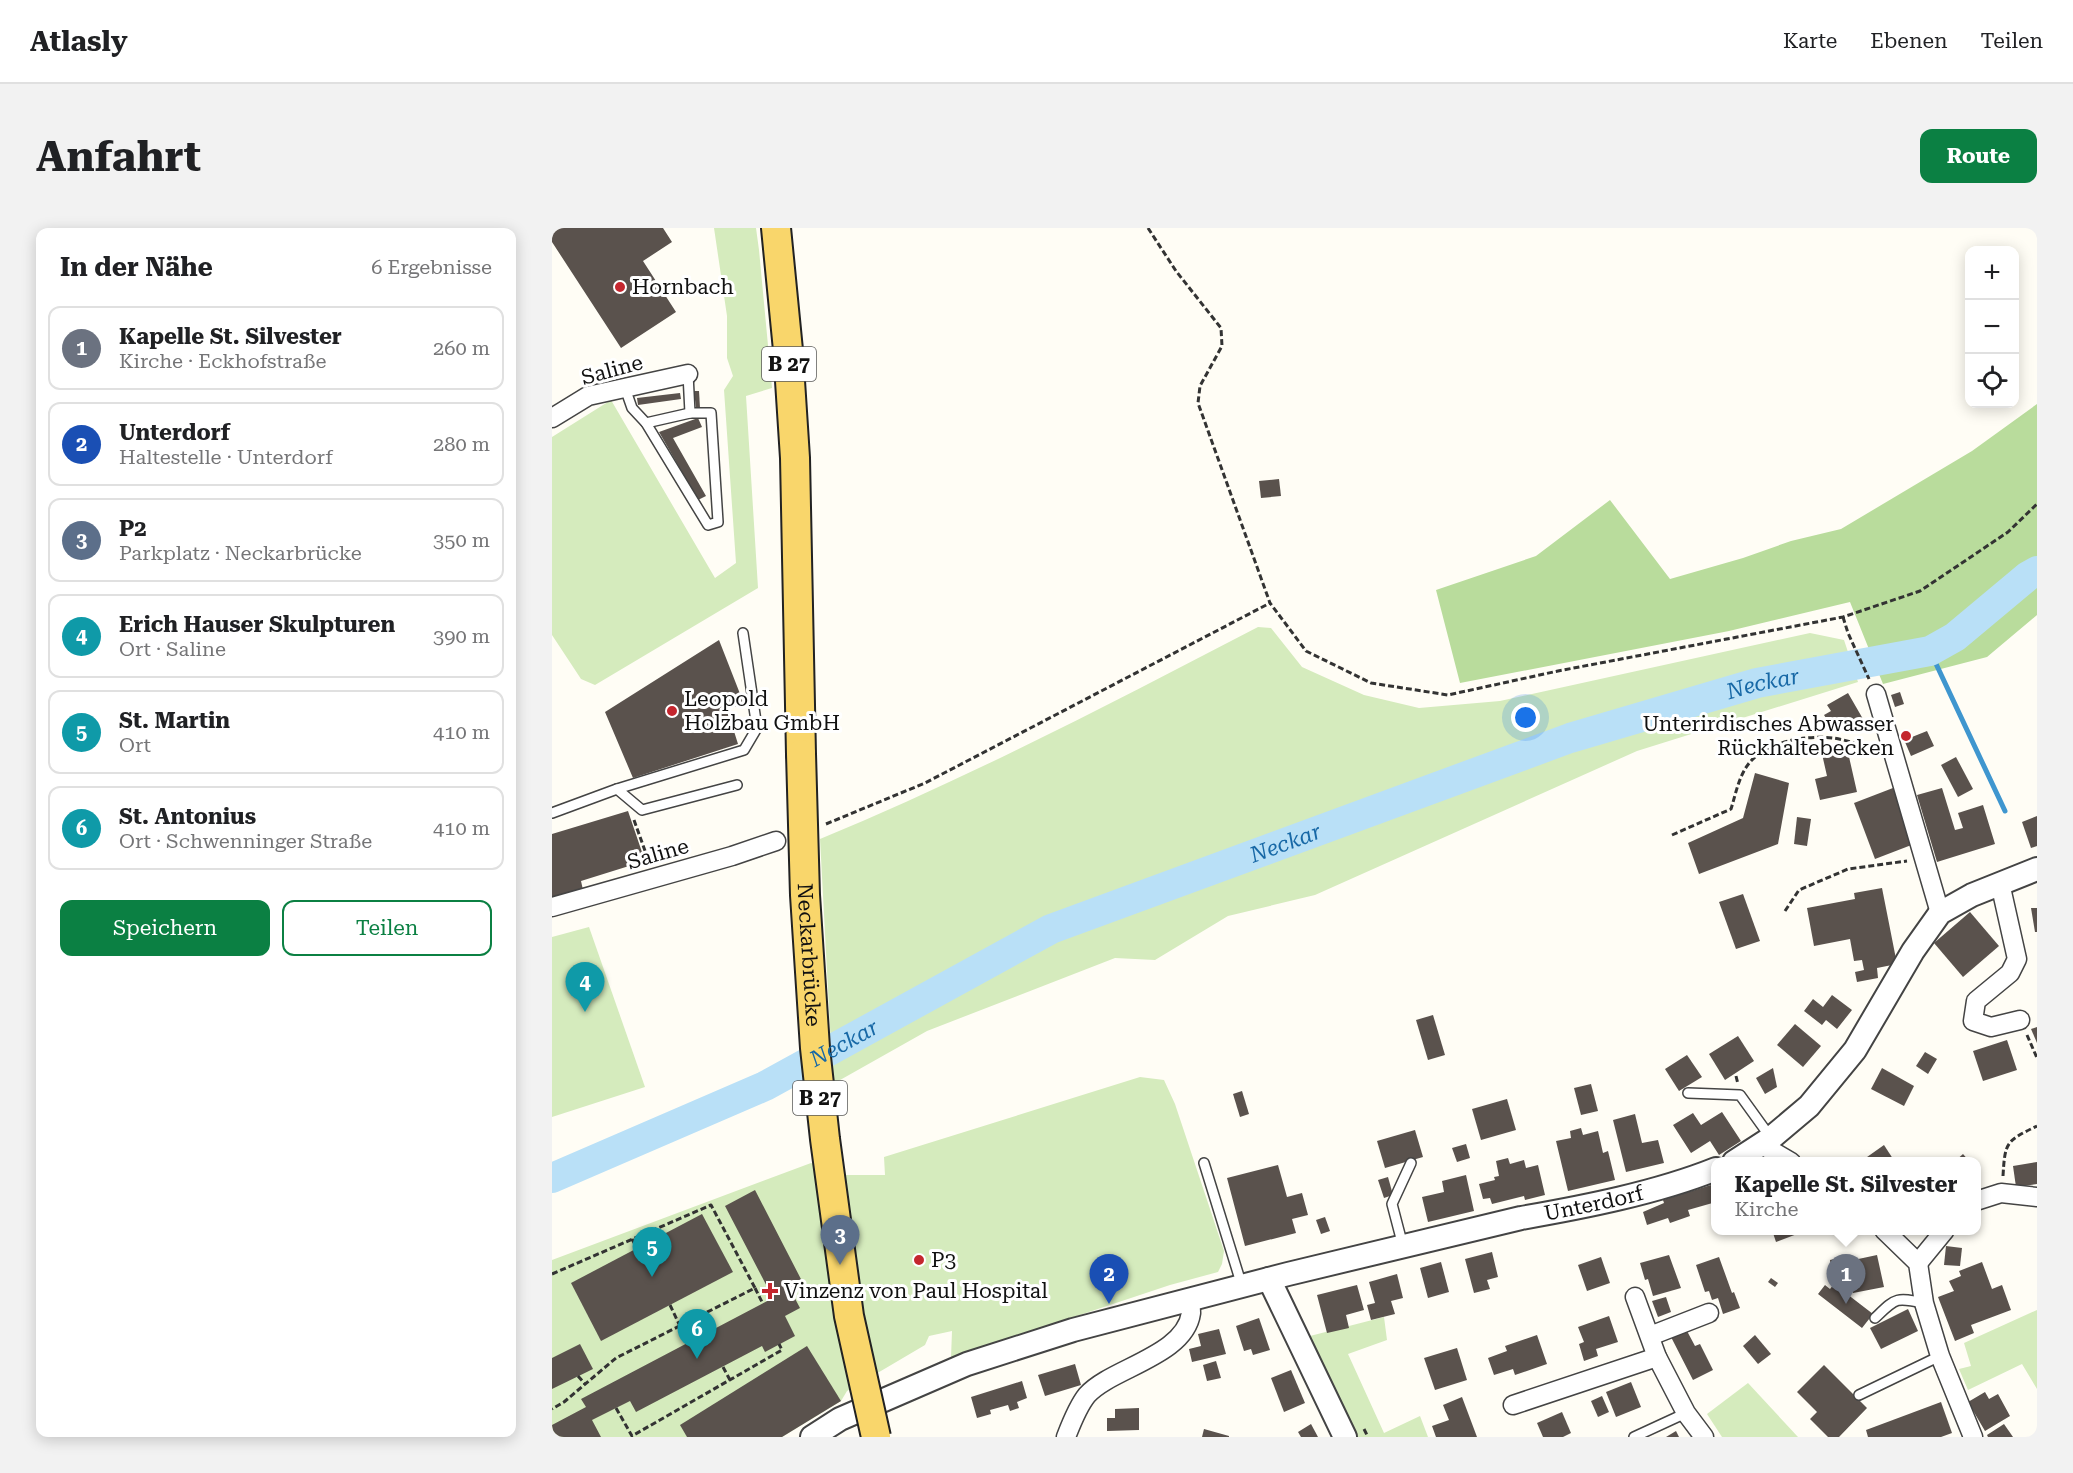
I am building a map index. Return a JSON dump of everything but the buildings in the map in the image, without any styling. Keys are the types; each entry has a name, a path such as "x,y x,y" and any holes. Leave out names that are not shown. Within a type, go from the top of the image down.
{"main road":[{"name":"Neckarbrücke","path":"778,232 795,458 798,691 805,895 815,1048 849,1316 876,1437"}],"street":[{"name":"Saline","path":"552,418 588,396 688,374"},
{"path":"1876,694 1940,913"},
{"name":"Saline","path":"552,907 776,841"},
{"path":"1741,1157 1766,1142 1809,1106 1855,1050 1913,951 1940,913 1972,895 2037,869"},
{"path":"2001,883 2017,959 2010,973 1976,1001 1973,1021 1990,1027 2020,1020"},
{"path":"1766,1142 1786,1157"},
{"name":"Unterdorf","path":"812,1437 840,1419 968,1364 1073,1330 1403,1246 1659,1188 1711,1171"},
{"path":"1981,1200 2001,1193 2037,1197"},
{"path":"1889,1235 1918,1263 1924,1303 1940,1356 1973,1437"},
{"path":"1918,1263 1941,1235"},
{"path":"1269,1279 1345,1437"},
{"path":"1635,1297 1657,1357 1686,1413 1704,1437"},
{"path":"1066,1437 1087,1395 1101,1384 1157,1354 1178,1336 1186,1326 1191,1313 1190,1299"},
{"path":"1650,1336 1709,1313"},
{"path":"1513,1405 1657,1357"}],"lane":[{"path":"688,374 690,413"},
{"path":"626,388 632,408 646,423 708,525 718,522 711,413 690,413 646,423"},
{"path":"552,813 617,789 744,750 757,728 743,633"},
{"path":"617,789 642,810 738,785"},
{"path":"1688,1093 1740,1095 1766,1142"},
{"path":"1204,1163 1242,1286"},
{"path":"1403,1246 1392,1204 1411,1163"},
{"path":"1875,1318 1896,1300 1924,1303"},
{"path":"1858,1395 1940,1356"},
{"path":"1634,1437 1686,1413"}],"path":[{"path":"1148,228 1176,271 1221,328 1222,345 1200,386 1198,403 1270,603 1306,651 1371,683 1448,695 1558,671 1843,617 1920,591 2008,532 2037,504"},
{"path":"818,827 925,783 1270,603"},
{"path":"1843,617 1876,694"},
{"path":"1672,835 1731,809 1743,772 1752,759 1773,746 1790,741 1833,738 1859,744 1895,758"},
{"path":"633,817 654,878"},
{"path":"1785,911 1799,890 1848,869 1924,858"},
{"path":"2020,1020 2037,1058"},
{"path":"2001,1193 2005,1151 2014,1137 2037,1126"},
{"path":"552,1274 711,1205 763,1304"},
{"path":"633,1239 637,1248"},
{"path":"552,1409 564,1402 616,1358 755,1288"},
{"path":"670,1305 680,1326"},
{"path":"689,1322 697,1338"},
{"path":"616,1408 632,1437 782,1350 779,1344"},
{"path":"723,1367 730,1380"},
{"path":"578,1376 586,1384"}],"green space":[{"path":"714,228 756,228 759,250 772,388 746,396 758,588 595,685 581,679 552,635 552,437 611,400 715,578 736,563 724,390 733,376 727,358 727,316"},
{"path":"2037,404 2037,615 1987,657 1883,684 1850,602 1729,631 1460,683 1436,590 1536,556 1610,500 1670,579 1743,558 1791,541 1841,529 1972,451"},
{"path":"1258,627 1271,628 1302,667 1364,695 1419,708 1500,701 1810,633 1844,640 1858,682 1637,751 1315,895 1228,916 1155,960 1115,958 927,1031 833,1084 820,839 987,764 1096,711"},
{"path":"589,927 645,1087 552,1117 552,937"},
{"name":"Vinzenz von Paul Hospital","path":"1140,1077 1164,1080 1175,1104 1224,1251 1218,1272 1170,1285 951,1358 952,1331 929,1336 925,1345 847,1391 841,1401 782,1437 552,1437 552,1260 811,1163 842,1175 885,1175 884,1157"},
{"path":"2037,1310 2037,1389 2022,1364 1968,1390 1959,1369 1971,1366 1964,1343"},
{"path":"1384,1317 1387,1340 1348,1354 1384,1433 1420,1416 1428,1437 1358,1437 1310,1336"},
{"path":"1748,1383 1798,1437 1722,1437 1707,1414"}],"waterway":[{"name":"Neckar","path":"552,1178 765,1086 1051,929 1570,738 1757,683 1930,651 1955,637 2037,571"},
{"path":"1930,651 2005,811"}],"place":[{"name":"Hornbach","path":"620,287"},
{"name":"Leopold Holzbau GmbH","path":"672,711"},
{"name":"Unterirdisches Abwasser Rückhaltebecken","path":"1906,736"},
{"name":"Erich Hauser Skulpturen","path":"585,1012"},
{"name":"P3","path":"919,1260"},
{"name":"P2","path":"840,1265"},
{"name":"St. Martin","path":"652,1277"},
{"name":"Vinzenz von Paul Hospital","path":"770,1291"},
{"name":"Unterdorf","path":"1109,1304"},
{"name":"Kapelle St. Silvester","path":"1846,1304"},
{"name":"St. Antonius","path":"697,1359"}]}
